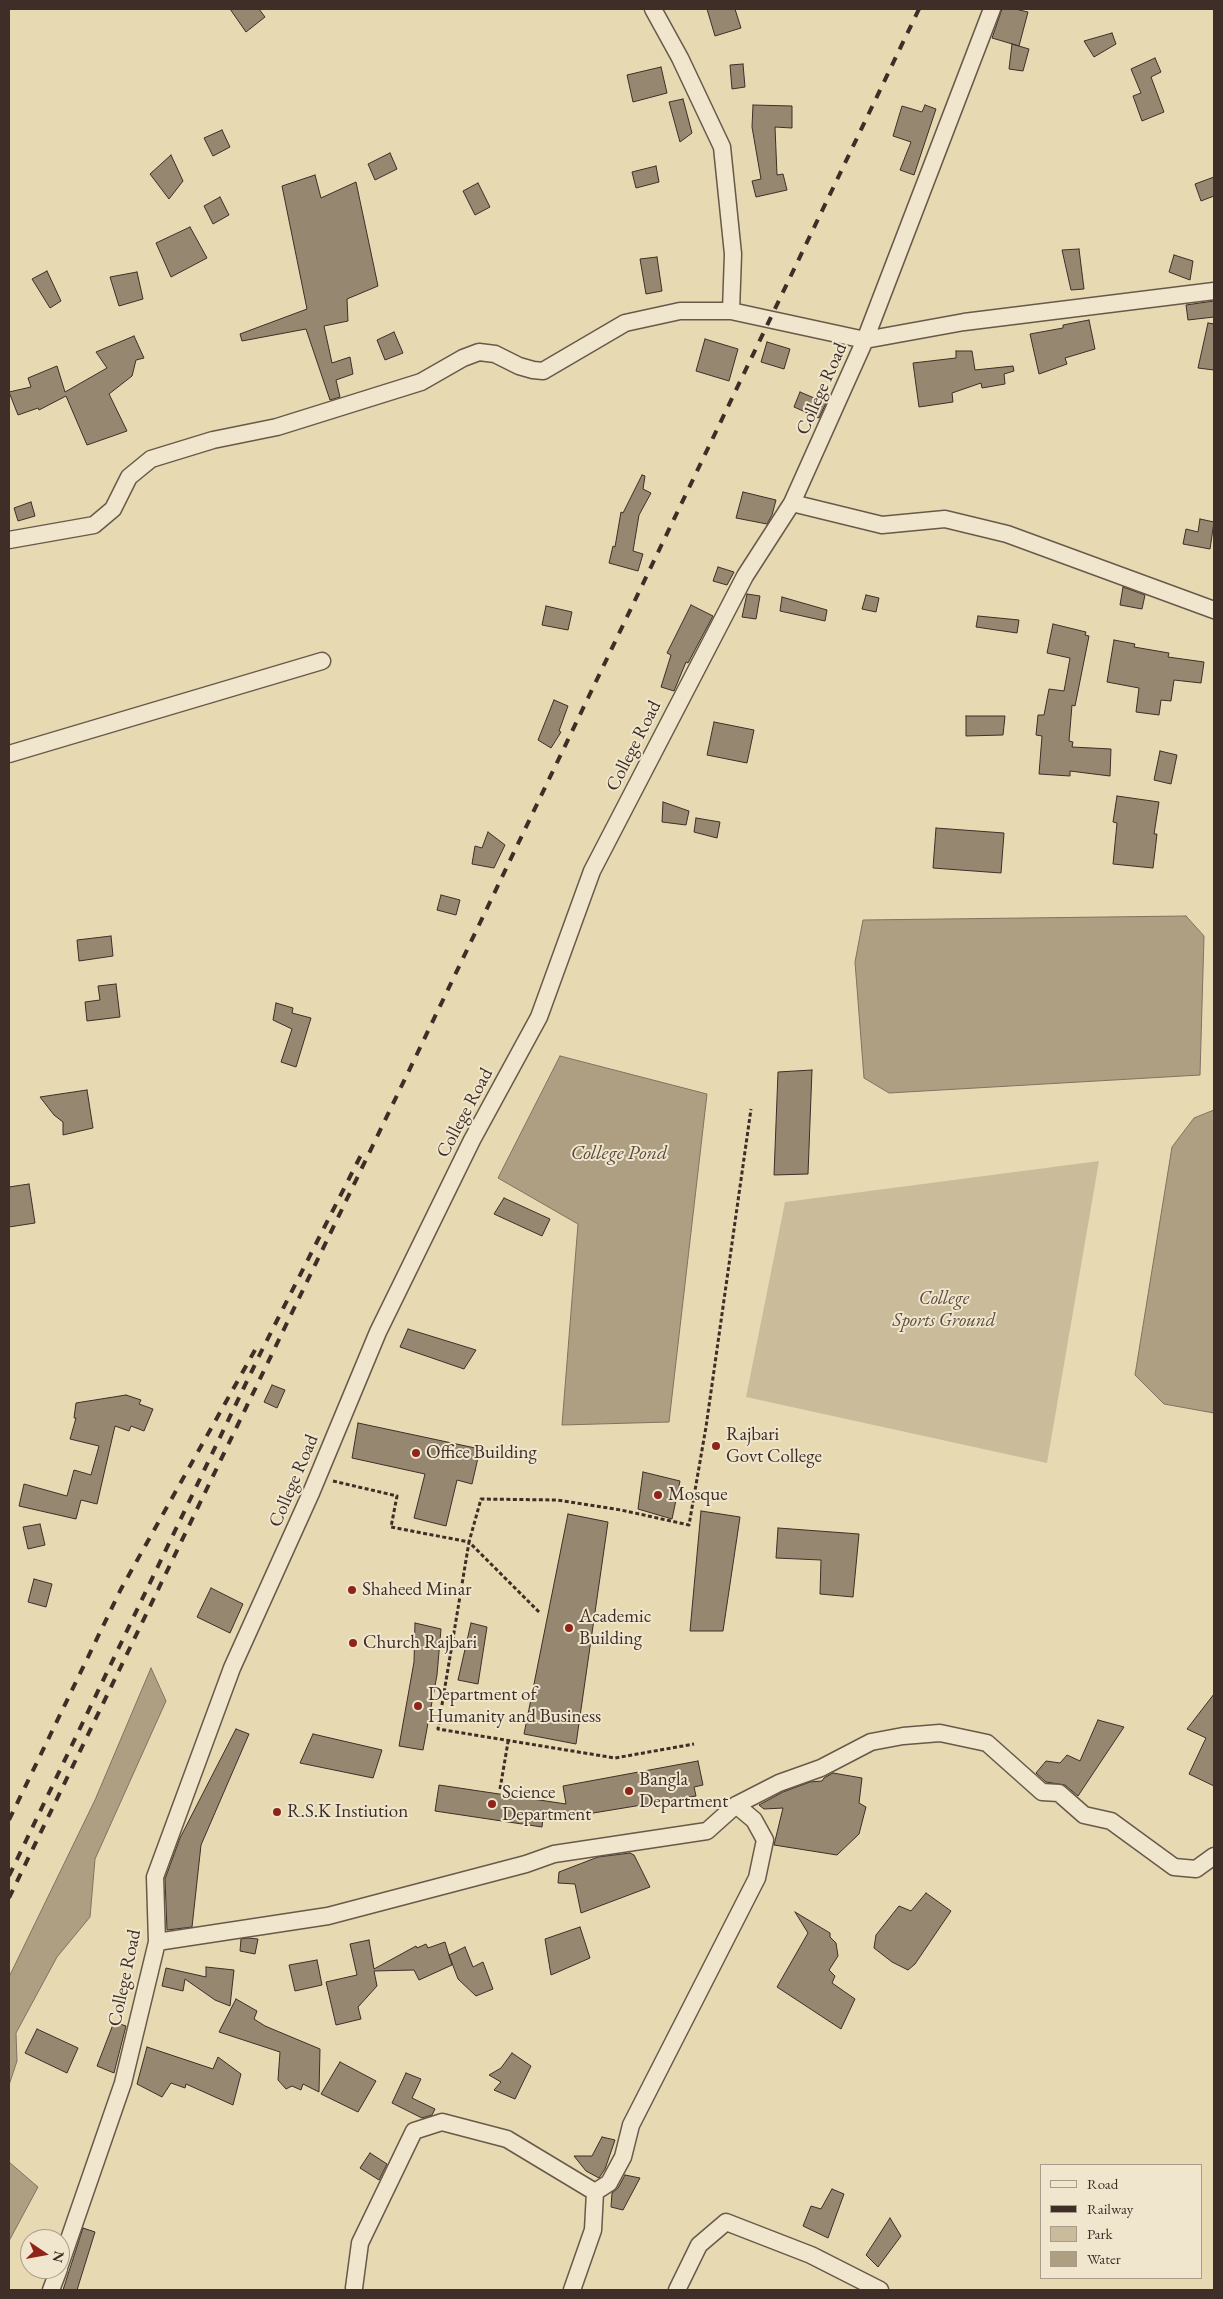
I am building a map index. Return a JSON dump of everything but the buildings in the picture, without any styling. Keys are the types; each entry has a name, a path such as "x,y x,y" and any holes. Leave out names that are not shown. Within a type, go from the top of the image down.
{"street":[{"path":"653,9 680,58 722,147 733,254 731,311"},
{"name":"College Road","path":"70,2236 123,2083 157,1942 155,1877 232,1668 318,1478 378,1332 472,1140 539,1017 592,871 744,576 792,503 865,340 992,9"},
{"path":"9,540 94,525 113,509 129,477 151,459 213,440 277,427 421,382 463,358 478,352 495,354 519,366 543,371 625,323 680,311 731,311 865,340 964,322 1214,291"},
{"path":"792,503 882,525 945,519 1007,534 1214,610"},
{"path":"9,754 322,661"},
{"path":"157,1942 328,1916 526,1864 554,1854 707,1831 736,1805 779,1783 821,1768 871,1742 903,1736 940,1733 986,1743 1042,1792 1059,1793 1084,1815 1111,1821 1174,1866 1196,1868 1214,1856"},
{"path":"572,2290 593,2230 595,2192 608,2182 623,2157 631,2125 757,1878 765,1840 754,1820 736,1805"},
{"path":"352,2289 360,2243 414,2131 442,2122 507,2139 595,2192"},
{"path":"677,2290 699,2245 726,2222 811,2256 880,2290"}],"path":[{"path":"694,1744 615,1758 508,1742 438,1729 469,1542 482,1499 557,1500 621,1510 689,1525 706,1427 751,1109"},
{"path":"318,1478 397,1496 391,1527 469,1542 539,1612"},
{"path":"500,1789 508,1742"}],"green space":[{"name":"College Sports Ground","path":"1099,1161 1047,1463 746,1397 785,1202"}],"water":[{"path":"1186,916 1204,936 1200,1075 889,1093 864,1078 855,962 863,920"},
{"name":"College Pond","path":"560,1056 707,1094 669,1422 562,1425 578,1224 498,1178"},
{"path":"1214,1110 1214,1413 1164,1404 1135,1375 1172,1147 1194,1118"},
{"path":"151,1668 166,1701 95,1859 90,1917 57,1957 16,2033 17,2061 9,2085 9,1977 95,1800"},
{"path":"9,2162 38,2187 9,2241"}],"railway":[{"path":"9,1898 919,9"},
{"path":"9,1876 261,1352 361,1155"},
{"path":"9,1820 121,1589 255,1350"}],"place":[{"name":"Rajbari Govt College","path":"716,1446"},
{"name":"Office Building","path":"416,1453"},
{"name":"Mosque","path":"658,1495"},
{"name":"Shaheed Minar","path":"352,1590"},
{"name":"Academic Building","path":"569,1628"},
{"name":"Church Rajbari","path":"353,1643"},
{"name":"Department of Humanity and Business","path":"418,1706"},
{"name":"Bangla Department","path":"629,1791"},
{"name":"Science Department","path":"492,1804"},
{"name":"R.S.K Instiution","path":"277,1812"}]}
